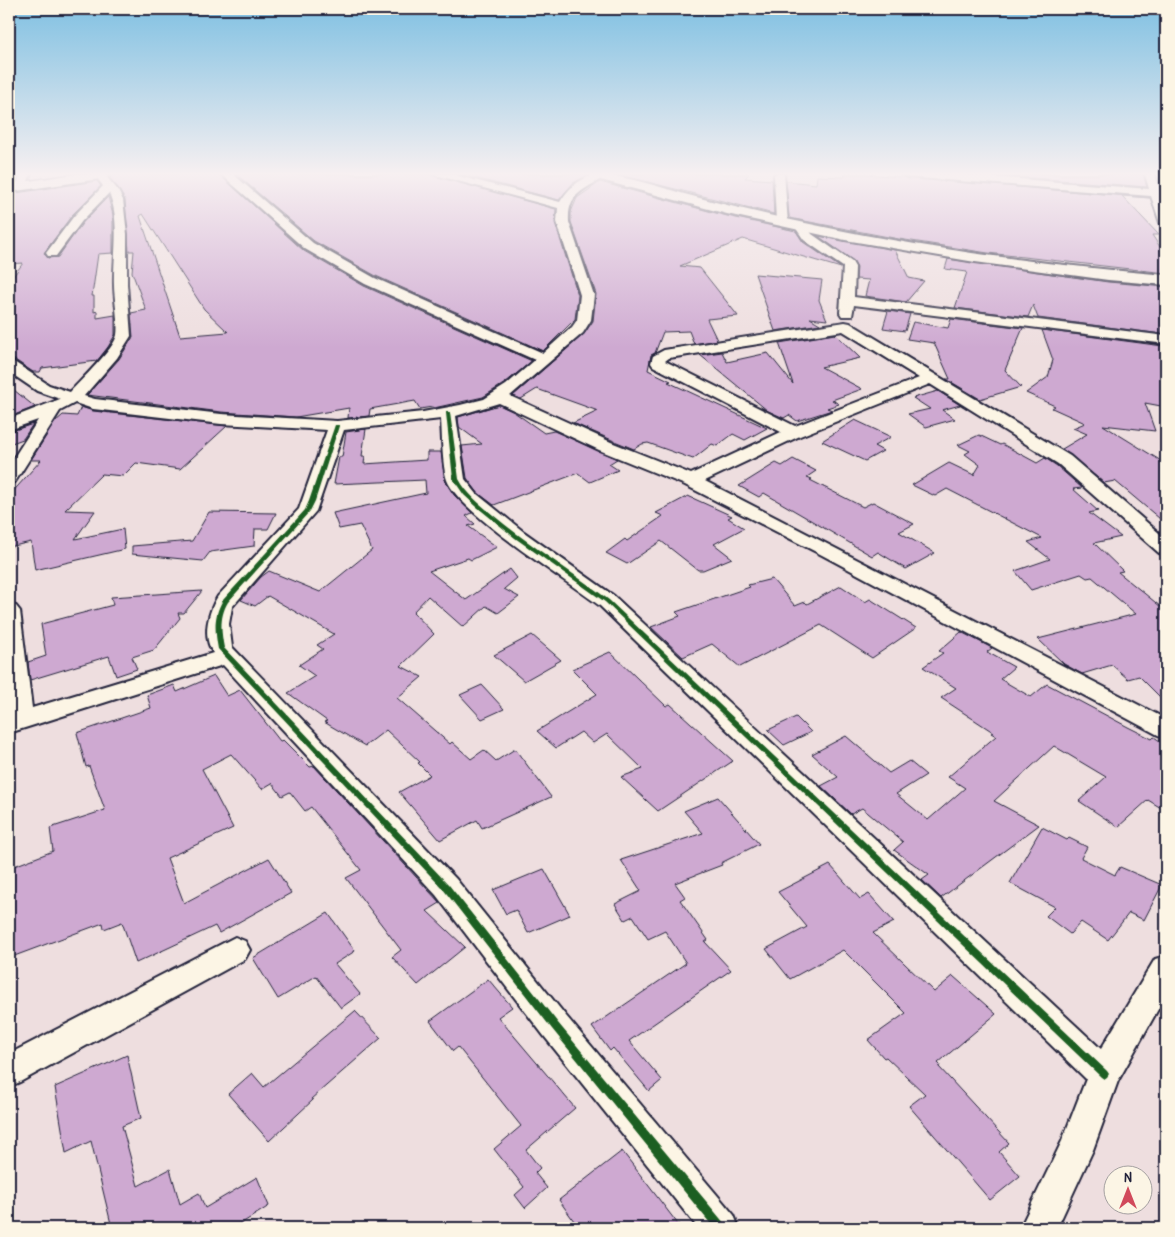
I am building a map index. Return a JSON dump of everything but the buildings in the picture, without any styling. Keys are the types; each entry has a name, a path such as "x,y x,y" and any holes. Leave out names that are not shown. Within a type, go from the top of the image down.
{"street":[{"path":"52,253 67,232"},
{"path":"9,424 54,408 73,398 112,355 124,336 120,284 122,232"},
{"path":"293,232 320,254 370,281 544,359"},
{"path":"9,365 43,388 92,404 221,419 337,426 448,413 476,406 499,397 578,330 584,320 587,295 566,232"},
{"path":"805,232 816,243 846,262 849,268 845,326"},
{"path":"828,232 965,256 1108,275 1166,280"},
{"path":"848,300 1166,340"},
{"path":"794,432 658,362 658,359 664,354 845,326 1064,460 1166,549"},
{"path":"691,481 794,432 930,379"},
{"path":"499,397 605,446 691,481 838,555 1166,729"},
{"path":"9,478 54,408"},
{"path":"448,413 456,480 459,486 511,533 579,579 607,601 1104,1074"},
{"path":"337,426 307,511 225,600 220,609 216,623 221,649 446,887 555,1026 721,1228"},
{"path":"9,611 15,722 228,656"},
{"path":"9,1071 235,950"},
{"path":"1038,1228 1076,1150 1104,1074 1143,1005 1166,969"}],"cycle path":[{"path":"448,413 456,479 470,498 517,536 607,601 1104,1074"},
{"path":"337,426 307,511 225,601 218,624 221,649 446,887 555,1026 721,1228"}]}
